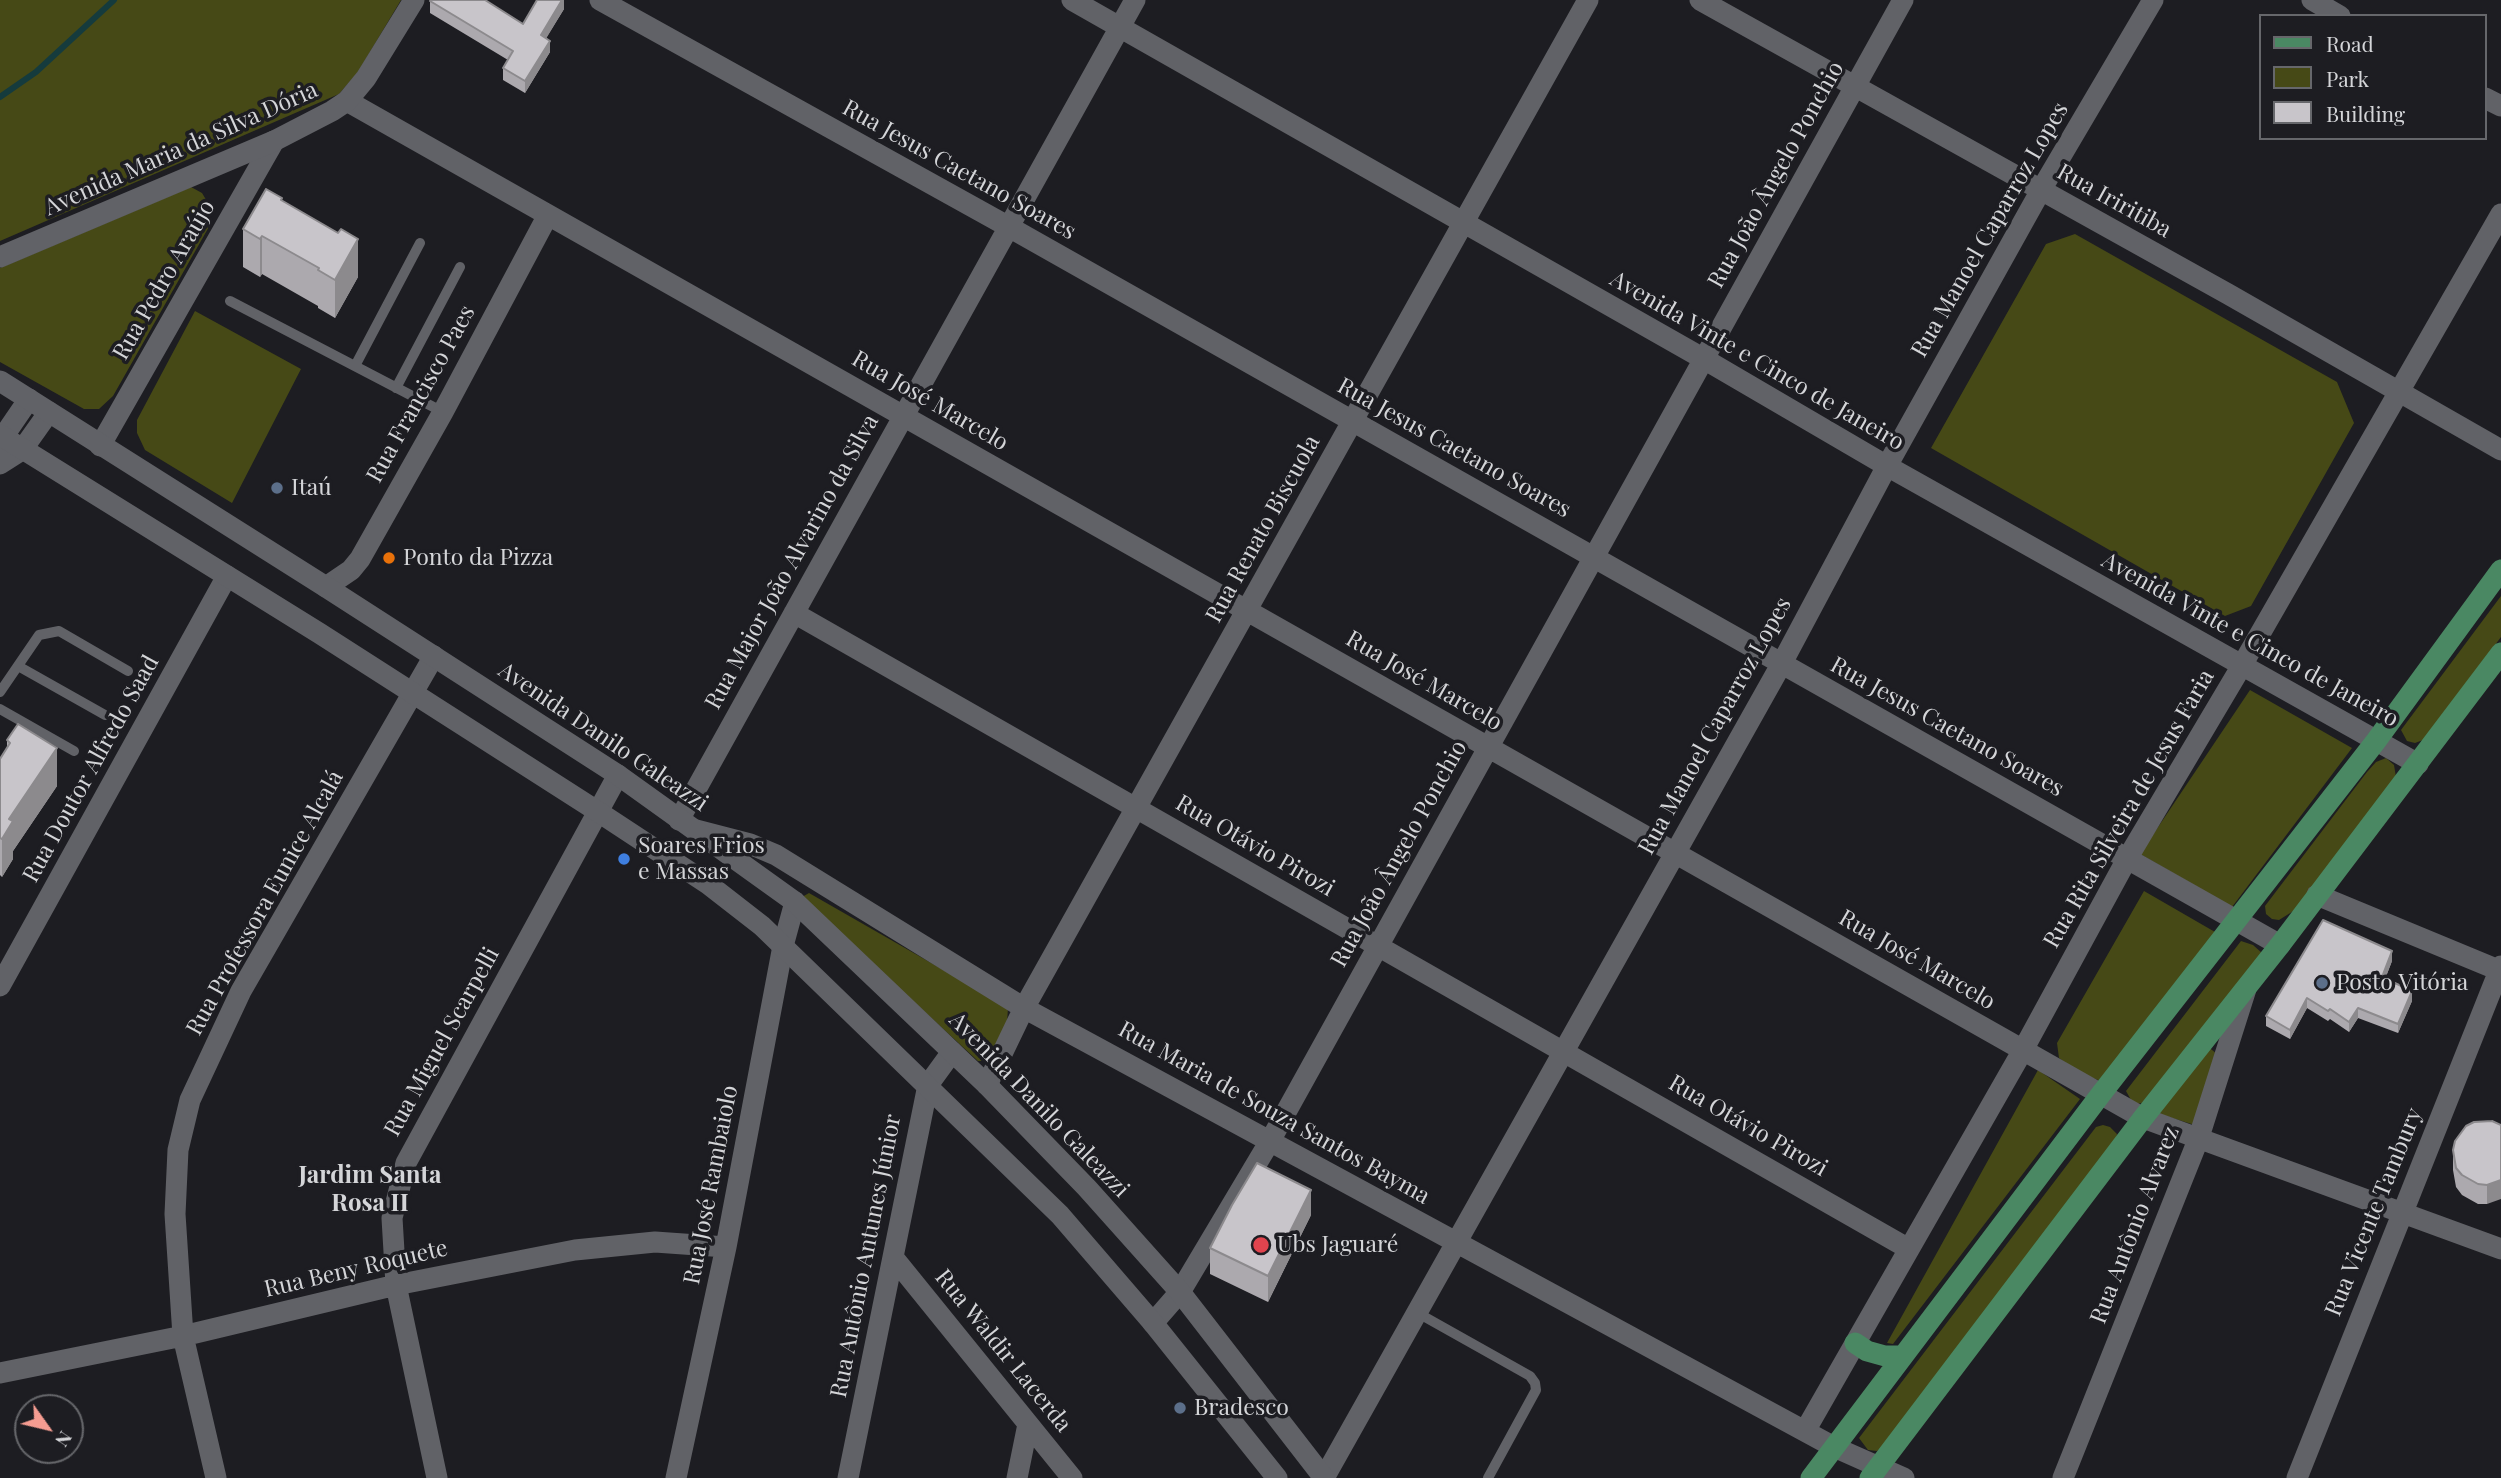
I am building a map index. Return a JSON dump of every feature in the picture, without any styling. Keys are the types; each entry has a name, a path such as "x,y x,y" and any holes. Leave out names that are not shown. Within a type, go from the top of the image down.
{"main road":[{"path":"1811,1478 2101,1094 2376,741 2501,570"},
{"path":"1874,1473 2501,653"},
{"path":"1855,1343 1867,1351 1885,1356 1902,1356"}],"street":[{"name":"Avenida Maria da Silva Dória","path":"0,257 274,141 306,126 347,101 366,78 414,0"},
{"name":"Rua Jesus Caetano Soares","path":"600,0 1009,227 2280,944"},
{"name":"Avenida Vinte e Cinco de Janeiro","path":"1072,0 2241,667 2418,764"},
{"name":"Rua Major João Alvarino da Silva","path":"685,824 794,613 1135,0"},
{"name":"Rua Renato Biscuola","path":"987,1085 1024,1008 1588,0"},
{"name":"Rua Iriritiba","path":"1700,0 2501,450"},
{"name":"Rua João Ângelo Ponchio","path":"1153,1323 1180,1292 1270,1141 1903,0"},
{"name":"Rua Manoel Caparroz Lopes","path":"1324,1478 1782,663 1887,466 2041,190 2153,0"},
{"path":"2312,0 2336,14"},
{"name":"Rua José Marcelo","path":"347,101 2143,1118 2501,1249"},
{"name":"Rua Pedro Araújo","path":"100,446 274,141"},
{"name":"Rua Rita Silveira de Jesus Faria","path":"1805,1432 2023,1050 2127,859 2241,667 2501,214"},
{"name":"Rua Francisco Paes","path":"326,587 351,570 360,559 443,412 548,215"},
{"name":"Avenida Danilo Galeazzi","path":"0,382 618,775 795,902 987,1085 1087,1188 1180,1292 1324,1478"},
{"path":"29,399 1,440 22,450 227,576 597,811 708,884 783,946 1060,1215 1153,1323 1277,1478"},
{"path":"0,464 22,450 49,412"},
{"name":"Rua Doutor Alfredo Saad","path":"0,986 227,576"},
{"name":"Rua Otávio Pirozi","path":"794,613 1909,1248"},
{"name":"Rua Professora Eunice Alcalá","path":"216,1478 183,1336 174,1214 178,1150 190,1100 242,991 434,656"},
{"name":"Rua Miguel Scarpelli","path":"437,1478 396,1285 392,1218 406,1163 618,775"},
{"name":"Rua Maria de Souza Santos Bayma","path":"685,824 776,855 1024,1008 1833,1447 1874,1473 1904,1478"},
{"path":"2317,895 2500,969"},
{"name":"Rua José Rambaiolo","path":"676,1478 726,1247 783,946 795,902"},
{"name":"Rua Vicente Tambury","path":"2297,1478 2500,969"},
{"name":"Rua Antônio Alvarez","path":"2063,1478 2198,1140 2247,987"},
{"name":"Rua Antônio Antunes Júnior","path":"848,1478 928,1085 952,1052"},
{"name":"Rua Beny Roquete","path":"0,1373 183,1336 396,1285 575,1250 656,1242 726,1247"},
{"name":"Rua Waldir Lacerda","path":"893,1257 1072,1478"},
{"path":"1017,1478 1028,1424"}],"lane":[{"path":"355,366 420,243"},
{"path":"396,388 460,268"},
{"path":"230,301 443,412"},
{"path":"0,692 39,635 59,631 128,671"},
{"path":"18,666 105,715"},
{"path":"0,709 74,751"},
{"path":"1416,1312 1530,1376 1535,1383 1536,1390 1488,1478"}],"green space":[{"path":"0,0 401,0 358,72 339,94 0,241"},
{"path":"191,187 202,193 208,203 210,225 113,396 99,409 84,409 0,362 0,268"},
{"path":"2075,234 2337,382 2354,423 2251,606 2225,616 1931,448 2046,244"},
{"path":"195,311 301,369 232,503 145,450 137,433 137,420"},
{"path":"2501,596 2501,637 2423,740 2415,743 2407,741 2401,730"},
{"path":"2250,690 2352,748 2232,907 2140,854"},
{"path":"2386,758 2394,765 2396,777 2295,910 2279,920 2272,919 2266,914 2265,906 2367,772 2376,762"},
{"path":"2144,891 2215,932 2101,1081 2079,1073 2059,1058 2057,1043"},
{"path":"809,893 1008,1007 1007,1024 991,1061 978,1061 809,905 802,897"},
{"path":"2241,941 2253,945 2262,953 2146,1102 2137,1104 2126,1091"},
{"path":"2206,1045 2223,1059 2198,1126 2153,1112"},
{"path":"2038,1070 2080,1099 1893,1344 1887,1343"},
{"path":"2096,1127 2110,1127 2117,1134 2115,1144 1884,1446 1877,1451 1868,1450 1859,1438"}],"building":[{"path":"431,0 485,0 523,24 537,0 562,0 541,35 550,41 525,81 503,68 513,51"},
{"path":"266,189 338,233 341,229 358,239 335,280 262,236 260,239 243,229"},
{"path":"18,724 57,748 9,819 13,821 2,839 0,759 10,743 7,740"},
{"path":"2323,920 2392,951 2382,977 2412,991 2398,1024 2358,1008 2349,1022 2307,998 2290,1030 2266,1016"},
{"path":"2492,1121 2501,1125 2501,1180 2487,1185 2478,1184 2462,1175 2456,1168 2453,1150 2455,1141 2466,1126 2474,1122"},
{"name":"Ubs Jaguaré","path":"1257,1163 1311,1190 1268,1276 1210,1248"}],"waterway":[{"path":"0,97 36,72 114,0"}],"place":[{"name":"Itaú","path":"277,488"},
{"name":"Ponto da Pizza","path":"389,558"},
{"name":"Soares Frios e Massas","path":"624,859"},
{"name":"Posto Vitória","path":"2322,983"},
{"name":"Ubs Jaguaré","path":"1261,1245"},
{"name":"Bradesco","path":"1180,1408"}],"district":[{"name":"Jardim Santa Rosa II","path":"370,1190"}]}
